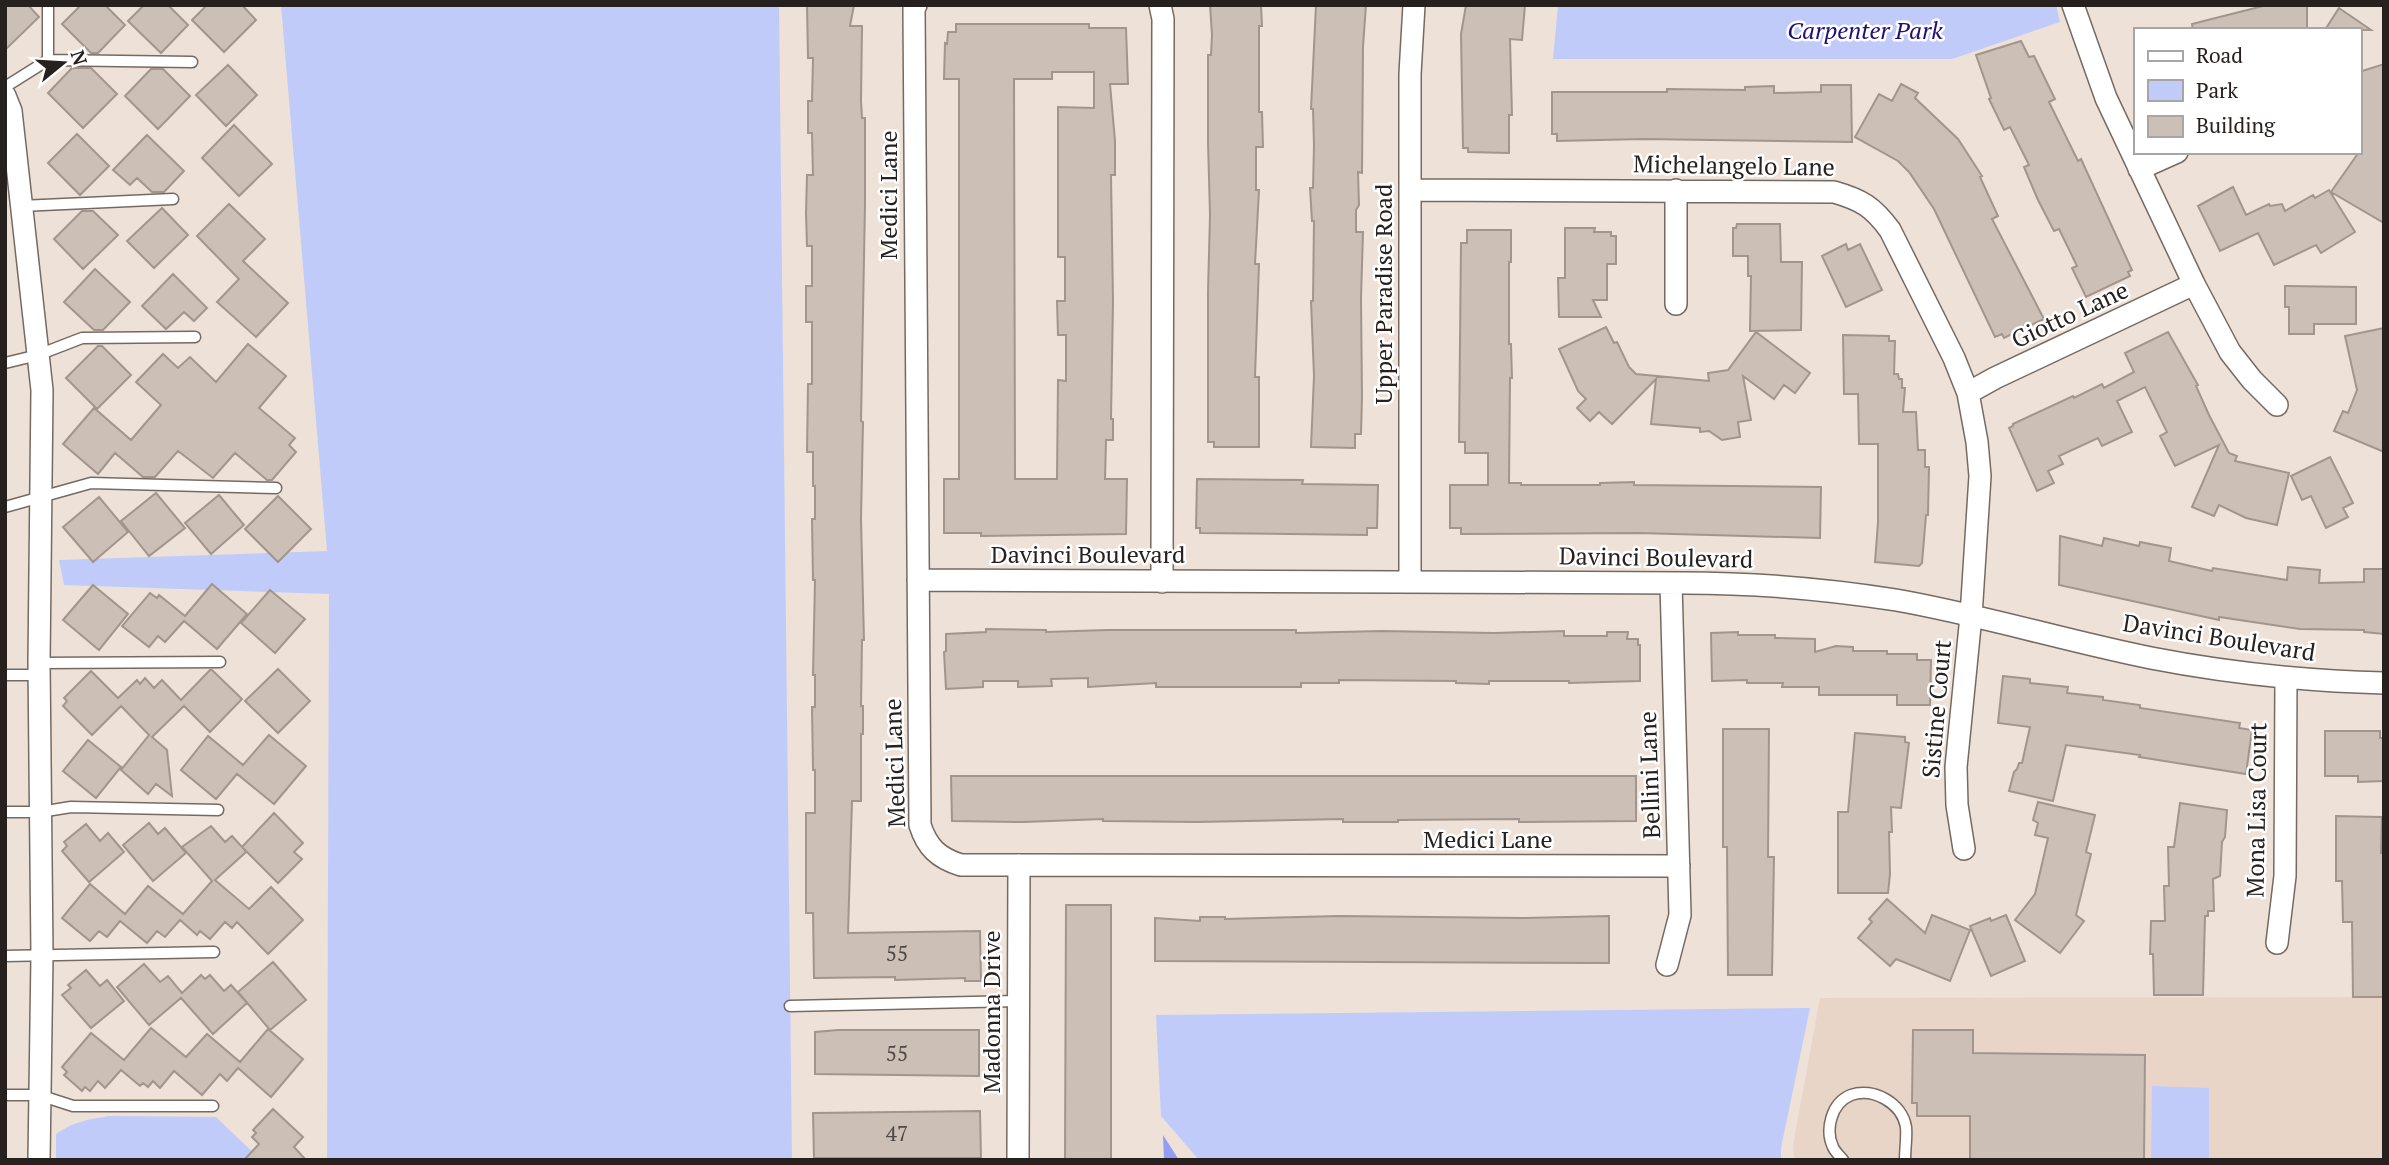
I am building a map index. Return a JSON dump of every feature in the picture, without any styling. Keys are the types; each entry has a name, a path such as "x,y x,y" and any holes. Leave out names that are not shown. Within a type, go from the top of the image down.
{"street":[{"name":"Medici Lane","path":"916,5 920,825 934,852 946,861 961,865 1679,866"},
{"path":"1160,5 1163,19 1163,582"},
{"name":"Upper Paradise Road","path":"1410,582 1410,74 1414,5"},
{"path":"2073,5 2106,97 2194,284 2230,352 2252,380 2277,405"},
{"path":"5,96 11,111 42,390 39,1160"},
{"path":"2139,169 2173,154"},
{"name":"Michelangelo Lane","path":"1410,190 1834,192 1857,198 1876,211 1890,230 1954,358 1968,393 1978,442 1980,476 1971,616"},
{"path":"1676,190 1676,304"},
{"name":"Giotto Lane","path":"1968,393 2194,284"},
{"name":"Davinci Boulevard","path":"918,580 1746,584 1824,590 1897,600 2148,657 2231,671 2286,678 2384,683"},
{"name":"Bellini Lane","path":"1667,965 1680,915 1671,583"},
{"name":"Sistine Court","path":"1964,849 1957,804 1956,767 1971,616"},
{"name":"Mona Lisa Court","path":"2277,943 2285,876 2286,678"},
{"name":"Madonna Drive","path":"1018,1160 1019,865"}],"lane":[{"path":"48,5 48,60"},
{"path":"5,87 48,60 192,62"},
{"path":"21,206 173,199"},
{"path":"5,363 38,355 82,338 195,337"},
{"path":"5,507 91,483 276,488"},
{"path":"5,675 39,669 220,662"},
{"path":"5,812 40,812 71,807 218,810"},
{"path":"5,956 214,952"},
{"path":"790,1006 1018,1001"},
{"path":"1843,1160 1833,1150 1828,1134 1831,1119 1842,1101 1850,1095 1866,1093 1883,1098 1899,1108 1906,1127 1905,1160"},
{"path":"5,1095 39,1095 73,1106 213,1106"}],"shaded area":[{"path":"2384,997 2384,1160 1794,1160 1793,1145 1820,998"}],"green space":[{"path":"281,5 779,5 792,1160 327,1160 329,594 64,585 59,560 327,551"},
{"name":"Carpenter Park","path":"1558,5 2056,5 2060,22 1952,59 1553,59"},
{"path":"1810,1008 1781,1148 1781,1160 1199,1160 1161,1116 1156,1015"},
{"path":"2152,1086 2209,1088 2209,1160 2151,1160"},
{"path":"109,1116 216,1117 261,1160 56,1160 56,1134 81,1122"}],"water":[{"path":"1163,1135 1179,1160 1164,1160"}],"building":[{"path":"5,5 28,5 39,17 5,50"},
{"path":"81,5 105,5 125,25 98,53 91,53 62,24"},
{"path":"144,5 168,5 188,25 161,53 128,21"},
{"path":"207,5 242,5 256,20 224,52 192,20"},
{"path":"807,5 854,5 850,26 862,26 861,101 862,118 865,118 861,421 863,734 861,801 852,801 848,933 980,931 981,981 965,981 965,978 814,978 813,913 806,913 806,813 815,813 812,707 815,707 815,580 812,519 815,519 815,486 813,452 807,452 808,384 812,384 812,322 806,322 806,286 812,286 812,246 807,246 806,213 807,175 813,175 812,133 808,133 808,101 812,101 813,58 808,58"},
{"path":"1210,5 1261,5 1259,112 1262,112 1263,147 1256,147 1256,190 1259,190 1255,264 1259,264 1255,377 1259,377 1259,447 1214,447 1214,442 1208,442 1208,55 1211,55 1212,35"},
{"path":"1316,5 1366,5 1362,173 1358,172 1359,205 1356,210 1356,232 1363,232 1362,397 1361,434 1355,434 1355,448 1311,447 1314,221 1310,188 1313,188 1311,109"},
{"path":"1466,5 1525,5 1522,40 1510,39 1512,115 1509,115 1509,153 1468,152 1468,148 1463,148 1461,34"},
{"path":"2263,6 2307,6 2307,28 2193,28 2192,24"},
{"path":"2339,8 2371,30 2361,28 2326,28"},
{"path":"956,24 1089,24 1089,28 1126,28 1128,84 1110,84 1115,141 1115,175 1111,175 1113,440 1106,440 1105,479 1127,479 1126,534 981,536 981,533 944,533 944,479 959,479 959,79 944,79 945,43 947,44 948,32 956,32","holes":["1052,72 1094,72 1094,108 1058,107 1058,257 1065,257 1065,301 1057,301 1058,335 1066,335 1066,381 1058,380 1057,479 1015,479 1014,79 1052,79"]},
{"path":"2021,41 2029,57 2034,56 2055,99 2049,102 2078,161 2081,159 2132,270 2128,272 2130,276 2086,297 2072,268 2077,266 2059,229 2054,231 2038,200 2024,167 2029,165 2010,127 2004,130 1989,99 1991,98 1976,55"},
{"path":"2384,64 2384,223 2331,192 2358,154 2361,154 2361,71"},
{"path":"228,65 257,95 226,126 196,95"},
{"path":"72,68 91,68 117,94 83,128 48,93"},
{"path":"151,69 163,69 190,96 158,129 125,96"},
{"path":"1901,84 1918,93 1915,98 1958,139 1982,176 1980,177 1998,216 1992,219 2044,319 2004,338 2002,334 1995,337 1934,209 1909,172 1898,161 1855,137 1879,94 1892,101"},
{"path":"1821,85 1851,85 1852,142 1643,139 1557,141 1557,134 1552,134 1552,92 1745,90 1745,87 1774,86 1774,93 1821,92"},
{"path":"234,125 272,164 239,196 202,158"},
{"path":"77,134 109,166 80,195 48,163"},
{"path":"147,135 184,171 164,192 152,192 137,178 130,185 113,170"},
{"path":"2233,187 2246,215 2269,204 2282,204 2285,211 2313,195 2315,198 2329,190 2355,232 2321,253 2316,245 2274,265 2258,233 2220,251 2198,206"},
{"path":"229,204 265,239 243,261 288,303 256,337 217,302 239,279 197,236"},
{"path":"162,208 188,235 154,268 127,241"},
{"path":"82,211 93,211 118,235 83,269 54,239"},
{"path":"1737,224 1780,224 1781,262 1802,262 1801,330 1750,331 1751,276 1748,276 1748,256 1733,256 1733,228 1736,228"},
{"path":"1565,228 1595,228 1594,232 1611,232 1611,236 1616,236 1616,264 1607,264 1607,300 1593,300 1601,317 1559,317 1558,278 1565,278"},
{"path":"1467,230 1511,230 1509,344 1512,378 1509,483 1600,485 1634,482 1634,485 1821,487 1820,538 1638,533 1461,534 1461,528 1450,528 1450,485 1488,485 1488,453 1465,453 1465,442 1459,442 1461,243 1467,243"},
{"path":"1846,244 1848,250 1860,244 1882,290 1846,307 1822,256"},
{"path":"95,269 130,302 103,330 94,330 64,302"},
{"path":"173,274 207,308 194,321 184,312 166,329 142,306"},
{"path":"2285,286 2356,287 2356,324 2314,324 2314,334 2289,334 2289,307 2285,307"},
{"path":"1606,327 1629,367 1636,374 1709,381 1708,373 1728,370 1756,332 1810,373 1795,393 1784,385 1774,399 1743,376 1751,420 1738,422 1740,437 1722,440 1709,431 1700,432 1700,428 1651,424 1656,379 1612,424 1599,412 1590,421 1577,408 1586,399 1578,391 1559,349"},
{"path":"2384,328 2384,452 2334,431 2343,411 2348,413 2357,390 2345,336"},
{"path":"2168,332 2198,385 2196,386 2209,415 2229,453 2237,456 2235,461 2289,473 2277,525 2246,518 2219,505 2214,516 2192,507 2219,445 2175,466 2160,436 2167,432 2145,387 2117,401 2132,432 2102,446 2098,438 2059,456 2063,464 2048,471 2054,483 2037,491 2009,428 2073,396 2074,398 2102,384 2104,388 2134,372 2125,353"},
{"path":"1843,335 1889,336 1889,341 1895,341 1894,374 1898,374 1899,379 1902,379 1902,388 1905,388 1903,412 1916,412 1918,450 1925,450 1925,467 1929,467 1928,515 1922,563 1919,566 1875,562 1878,444 1859,444 1858,394 1844,394"},
{"path":"248,344 286,376 259,408 295,438 289,445 296,452 272,480 267,480 235,453 213,478 178,451 155,477 143,477 115,453 98,474 63,444 94,408 131,440 161,405 136,382 163,354 178,368 190,357 216,382"},
{"path":"98,346 102,346 131,375 97,409 66,378"},
{"path":"2330,457 2353,503 2343,508 2348,517 2326,528 2311,496 2302,500 2291,476"},
{"path":"1197,479 1303,480 1302,484 1378,485 1377,528 1367,528 1367,535 1200,533 1200,528 1196,528"},
{"path":"156,493 185,528 149,556 121,521"},
{"path":"219,495 244,525 211,554 185,523"},
{"path":"278,496 311,529 278,562 245,529"},
{"path":"99,497 128,532 93,562 63,527"},
{"path":"2060,536 2102,546 2104,538 2139,546 2140,542 2171,548 2169,561 2212,571 2213,568 2287,580 2288,567 2320,570 2319,583 2364,582 2364,569 2384,569 2384,634 2364,630 2300,629 2219,617 2219,620 2059,585"},
{"path":"212,584 247,614 217,649 184,621 165,642 158,636 149,647 122,626 150,593 157,598 159,595 185,616"},
{"path":"93,585 128,614 99,650 63,620"},
{"path":"270,590 305,619 275,653 241,623"},
{"path":"986,629 1046,632 1296,630 1296,633 1564,631 1564,636 1607,636 1607,632 1628,632 1627,639 1638,639 1640,645 1640,681 1489,681 1489,684 1456,681 1339,680 1339,683 1301,683 1301,687 1156,687 1156,683 1088,687 1088,678 1051,679 1052,686 1018,687 1018,681 983,681 983,687 946,689 946,634 986,632"},
{"path":"1738,632 1738,635 1815,639 1815,652 1836,646 1853,647 1853,651 1917,654 1917,660 1931,660 1930,705 1897,705 1897,695 1819,695 1819,687 1782,687 1783,683 1747,683 1747,680 1712,681 1711,633"},
{"path":"278,669 310,701 278,733 245,701"},
{"path":"210,670 242,699 210,732 184,706 152,737 167,750 172,796 156,784 148,794 121,770 149,735 121,706 92,735 63,706 67,701 64,698 91,671 118,698 137,680 140,684 145,678 154,688 162,680 181,700"},
{"path":"2003,676 2030,679 2030,683 2068,687 2067,693 2103,697 2103,700 2140,705 2140,708 2240,723 2239,728 2252,730 2246,774 2066,745 2053,801 2009,791 2014,772 2019,763 2022,763 2030,727 1998,723"},
{"path":"1723,729 1769,729 1768,857 1774,857 1772,975 1728,975 1727,847 1723,847"},
{"path":"2325,731 2380,731 2380,738 2384,738 2384,781 2358,782 2358,776 2325,776"},
{"path":"1855,733 1905,737 1905,742 1909,743 1901,808 1891,807 1888,893 1838,893 1838,812 1848,812"},
{"path":"269,735 306,766 274,804 237,774 216,799 181,770 208,736 243,765"},
{"path":"88,740 121,767 96,798 63,771"},
{"path":"951,776 1636,776 1636,821 952,821"},
{"path":"2038,802 2095,815 2086,852 2091,854 2076,915 2084,921 2060,953 2015,920 2035,894 2048,838 2035,835 2038,823 2033,820"},
{"path":"2180,803 2227,810 2220,876 2213,879 2214,911 2208,911 2208,916 2205,916 2203,995 2154,995 2153,954 2150,954 2151,921 2165,921 2164,886 2169,886 2168,847 2174,847"},
{"path":"274,813 303,843 294,852 302,859 278,883 243,848 246,852 215,880 249,909 271,887 303,920 268,954 237,922 232,928 225,922 210,939 200,931 197,935 180,920 165,937 157,931 147,943 120,921 107,937 99,931 90,941 62,918 90,884 125,914 148,886 183,914 212,881 182,847 211,826 225,842 232,836 242,847"},
{"path":"2336,816 2382,817 2384,997 2353,997 2352,922 2343,922 2342,881 2336,881"},
{"path":"149,823 158,834 165,828 186,853 153,881 123,845"},
{"path":"86,824 100,841 108,833 124,852 89,882 62,851 67,846 64,842"},
{"path":"1887,899 1925,933 1932,915 1970,930 1950,981 1896,959 1890,966 1858,938 1872,922 1869,919"},
{"path":"1066,905 1111,905 1111,1160 1065,1160"},
{"path":"2006,915 2025,961 1991,976 1970,926"},
{"path":"1339,916 1609,916 1609,963 1155,961 1155,918 1200,921 1200,917 1225,919"},
{"path":"273,962 306,1000 270,1030 238,992"},
{"path":"144,964 160,982 168,976 182,993 201,975 205,979 210,975 224,991 231,985 247,1003 213,1034 181,998 149,1025 117,987"},
{"path":"86,970 100,986 107,980 124,1001 91,1028 62,995 71,988 68,985"},
{"path":"151,1028 186,1057 207,1034 240,1062 268,1029 303,1059 271,1097 238,1068 227,1081 220,1074 202,1095 174,1071 160,1088 153,1081 148,1087 143,1083 140,1086 121,1070 105,1088 98,1081 90,1091 85,1087 82,1091 64,1075 67,1072 62,1067 91,1033 124,1060"},
{"path":"979,1030 979,1076 815,1074 815,1032"},
{"path":"1913,1030 1973,1030 1973,1053 2145,1055 2144,1160 1970,1160 1970,1116 1917,1116 1917,1103 1912,1103"},
{"path":"273,1109 303,1137 294,1147 306,1160 244,1160 259,1144 252,1137 256,1133 253,1130"},
{"path":"980,1111 981,1158 814,1158 813,1113"}]}
